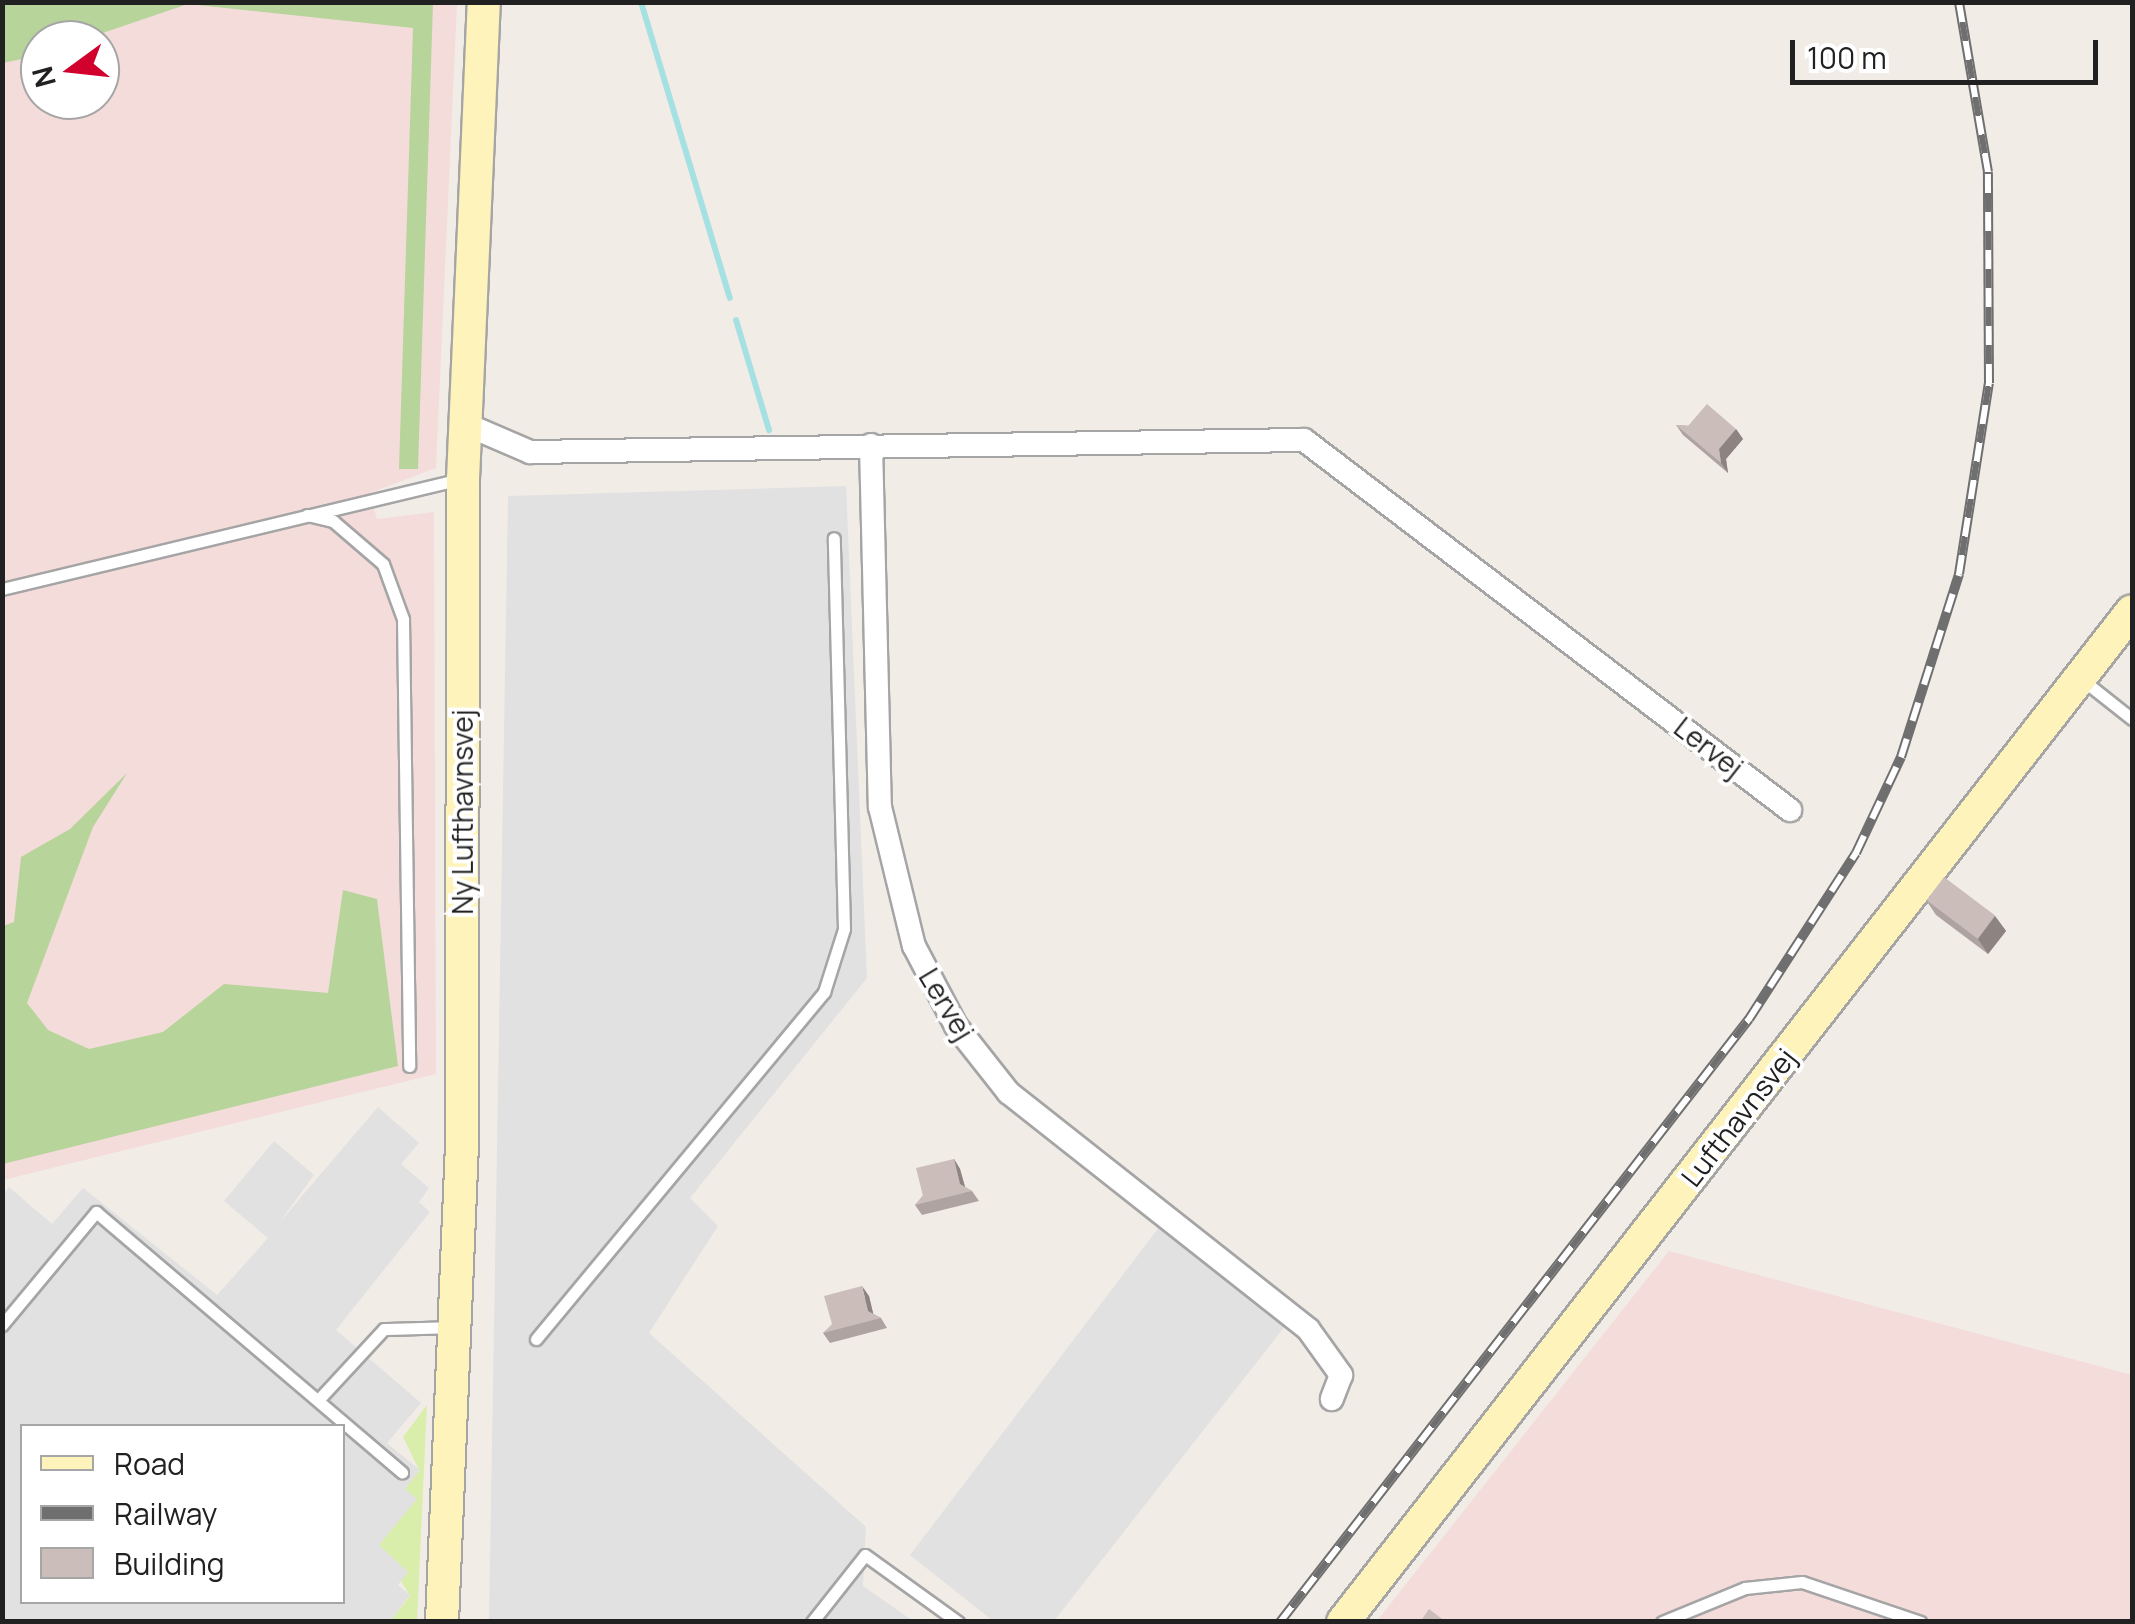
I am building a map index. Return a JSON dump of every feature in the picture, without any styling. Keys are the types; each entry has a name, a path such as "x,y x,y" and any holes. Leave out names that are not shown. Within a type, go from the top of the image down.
{"street":[{"name":"Ny Lufthavnsvej","path":"442,1622 455,1327 463,478 484,2"},
{"name":"Lervej","path":"465,424 530,452 1304,440 1790,810"},
{"name":"Lervej","path":"871,445 880,807 914,946 956,1026 1009,1093 1308,1328 1341,1376 1332,1400"},
{"name":"Lufthavnsvej","path":"1344,1622 2132,611"}],"lane":[{"path":"2,589 463,478"},
{"path":"307,516 333,521 384,564 403,619 409,1066"},
{"path":"536,1339 824,992 844,929 834,538"},
{"path":"2081,678 2132,719"},
{"path":"2,1324 96,1212 320,1398 402,1472"},
{"path":"320,1398 384,1329 455,1327"},
{"path":"812,1622 865,1555 958,1622"},
{"path":"1662,1622 1746,1588 1802,1582 1920,1622"}],"shaded area":[{"path":"2,3 457,3 436,468 370,493 377,519 434,512 436,1074 3,1180"},
{"path":"846,486 867,978 690,1198 718,1226 649,1333 866,1527 863,1586 913,1621 489,1622 508,496"},
{"path":"378,1107 419,1143 401,1164 429,1188 419,1202 430,1212 336,1330 421,1403 387,1443 420,1470 405,1489 417,1499 379,1545 408,1572 398,1585 410,1595 390,1621 3,1622 3,1195 9,1187 52,1224 83,1188 217,1295 268,1238 224,1201 274,1141 314,1175 279,1223"},
{"path":"1163,1222 1289,1321 1054,1621 993,1621 910,1555"},
{"path":"1669,1251 2132,1375 2132,1621 1376,1622"}],"green space":[{"path":"2,3 433,3 418,469 399,469 413,28 188,4 120,27 120,20 20,20 20,59 3,63"},
{"path":"127,773 93,827 27,1003 48,1030 89,1049 163,1032 224,984 328,993 343,890 377,899 398,1066 3,1164 3,926 14,922 21,857 70,829"},
{"path":"427,1405 417,1621 390,1621 410,1596 379,1545 416,1499 405,1489 419,1470 403,1437"}],"building":[{"path":"1707,404 1736,429 1719,449 1721,463 1676,425 1688,426"},
{"path":"1944,877 1995,916 1978,939 1927,900"},
{"path":"954,1159 960,1184 972,1191 915,1205 923,1196 916,1168"},
{"path":"862,1286 868,1311 881,1318 823,1333 832,1324 824,1296"},
{"path":"1429,1609 1446,1622 1420,1622"}],"waterway":[{"path":"641,2 730,298"},
{"path":"736,320 769,430"}],"railway":[{"path":"1280,1622 1749,1019 1856,853 1901,757 1959,574 1989,383 1988,172 1959,2"}]}
